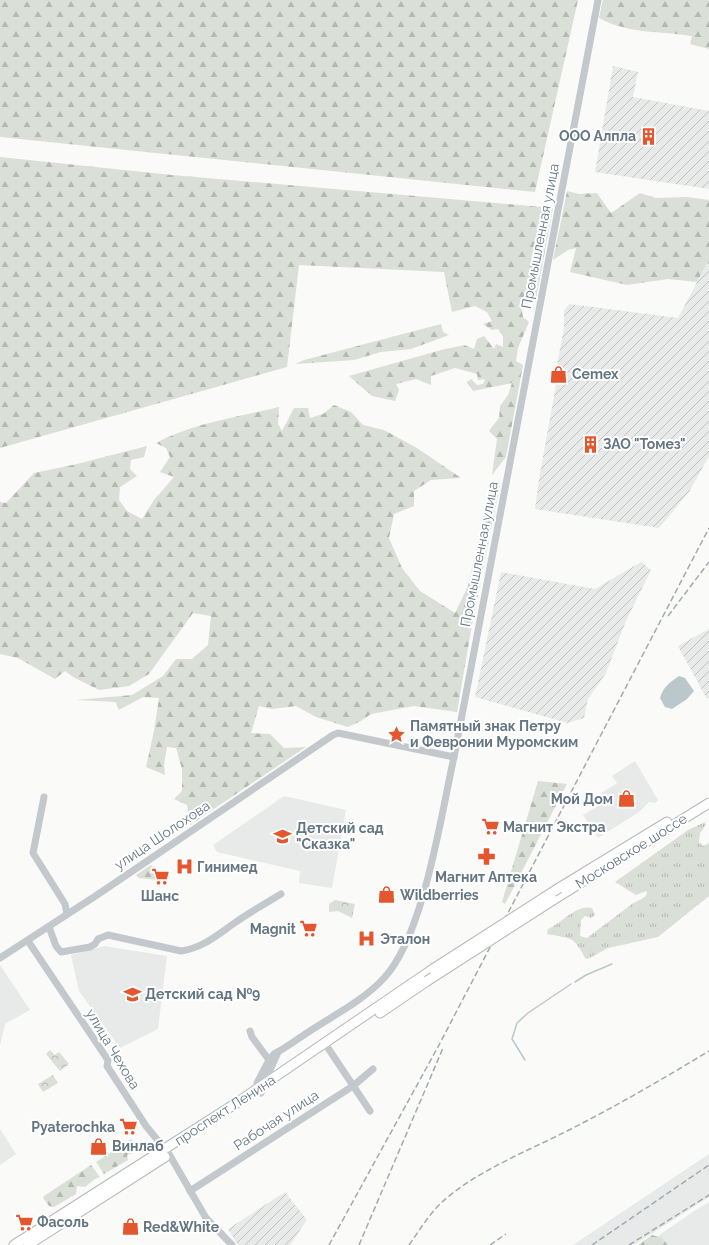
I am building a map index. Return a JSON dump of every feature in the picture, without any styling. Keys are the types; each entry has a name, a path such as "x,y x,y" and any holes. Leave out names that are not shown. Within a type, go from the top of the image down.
{"main road":[{"name":"Московское шоссе","path":"433,969 559,888 709,796"},
{"name":"Московское шоссе","path":"427,981 553,900 709,803"},
{"name":"проспект Ленина","path":"261,1089 289,1068 433,969"},
{"name":"проспект Ленина","path":"28,1245 261,1089 328,1048 427,981"},
{"name":"проспект Ленина","path":"14,1245 167,1152"}],"street":[{"name":"Промышленная улица","path":"261,1089 257,1083 269,1060 368,992 384,978 398,959 408,936 426,880 454,757 598,0"},
{"name":"улица Шолохова","path":"0,958 50,927 256,786 338,734 454,757"},
{"path":"44,797 33,853 65,904 67,914"},
{"path":"50,927 56,946 61,952 90,947 95,944 98,939 108,935 177,950 190,950 201,946 280,894"},
{"name":"улица Чехова","path":"28,940 108,1060 107,1066 140,1116 167,1152 206,1218 229,1244"},
{"path":"250,1031 252,1037 269,1060"},
{"path":"328,1048 370,1111"},
{"name":"Промышленная улица","path":"261,1089 278,1054"},
{"path":"278,1054 278,1064 281,1067 289,1068"},
{"name":"Рабочая улица","path":"190,1190 353,1086 373,1069"}],"shaded area":[{"path":"613,66 638,72 633,97 709,111 709,189 595,172"},
{"path":"707,263 709,264 709,456 689,492 659,528 535,509 556,385 554,381 564,328 564,311 569,304 678,318"},
{"path":"641,562 651,570 626,621 606,673 588,699 584,718 568,723 475,697 501,572 595,589"},
{"path":"709,629 709,698 707,699 678,646"},
{"path":"679,676 685,678 694,691 687,699 672,709 665,707 660,698 661,694 667,685"},
{"name":"Мой Дом","path":"635,761 658,800 655,803 649,802 639,812 598,838 583,815 598,806 593,798 617,783 612,776"},
{"name":"Детский сад \"Сказка\"","path":"284,796 346,810 332,888 299,883 300,871 217,852 213,845"},
{"path":"104,946 167,956 158,1029 120,1048 79,991 71,955"},
{"path":"0,965 30,1010 5,1024 0,1046"},
{"path":"0,1129 16,1154 0,1165"},
{"path":"709,1154 709,1197 634,1245 573,1245"},
{"path":"285,1192 307,1220 290,1245 238,1245 228,1229"},
{"path":"709,1202 709,1245 645,1245 697,1209"}],"green space":[{"path":"0,0 578,0 535,192 0,137"},
{"path":"603,0 709,0 709,49 690,44 692,36 621,27 599,18"},
{"path":"0,157 172,175 553,208 536,299 521,305 523,317 529,322 518,348 516,361 523,365 506,457 492,475 497,439 489,431 499,418 500,406 508,395 512,383 473,391 467,382 471,379 477,385 483,384 485,379 478,380 477,374 455,368 431,376 431,385 416,379 396,384 399,390 395,401 372,396 349,376 464,345 474,349 477,339 484,336 494,349 496,344 503,347 503,336 498,329 492,330 483,324 492,321 487,312 475,306 452,312 444,272 299,265 287,367 0,448"},
{"path":"567,191 579,194 597,193 611,213 640,193 656,198 687,197 709,200 709,264 707,263 697,282 668,279 627,285 570,272 576,248 568,250 553,260"},
{"path":"441,324 443,332 449,335 411,349 381,352 354,360 295,364 304,360"},
{"path":"334,405 351,412 363,425 384,430 417,448 461,478 431,480 414,491 414,506 394,514 389,538 402,568 420,591 455,613 468,586 490,485 500,485 473,619 457,712 414,706 371,714 348,727 316,717 296,706 272,709 259,706 251,733 270,734 284,748 306,747 190,825 187,805 174,799 182,791 182,769 176,748 167,747 164,765 165,775 146,767 159,698 143,697 119,710 116,702 76,700 132,695 163,676 176,659 192,659 208,645 211,616 193,613 149,674 129,686 99,690 73,677 65,671 55,679 18,658 0,654 0,502 6,503 34,473 77,464 147,446 144,457 131,460 130,469 137,476 120,487 119,500 127,511 142,519 154,500 174,477 160,472 170,457 166,448 156,443 200,425 279,407 278,424 282,431 294,408 308,408 310,418 323,414"},
{"path":"538,781 567,784 505,904 502,902"},
{"path":"705,822 706,825 700,833 699,842 703,846 709,843 709,896 658,937 608,948 588,959 585,958 577,945 570,939 547,934 548,929 575,911 592,908 595,915 591,918 585,916 581,920 580,936 587,938 632,904 645,897 647,893 646,891 636,895 615,882 688,830"},
{"path":"151,865 159,880 139,878 136,875"},
{"path":"335,900 355,904 352,918 338,911 329,912 329,904"},
{"path":"50,1050 55,1055 59,1052 69,1064 60,1071 46,1054"},
{"path":"53,1075 58,1083 43,1092 38,1084"},
{"path":"131,1139 135,1144 131,1148 135,1151 127,1155 128,1160 104,1174 96,1162"},
{"path":"91,1165 100,1177 85,1187 77,1186 76,1194 54,1207 49,1206 43,1198 44,1196"},
{"path":"652,1235 662,1238 668,1245 638,1245"}],"waterway":[{"path":"575,982 586,975 612,964"},
{"path":"525,1060 512,1039 517,1023 528,1013 571,984"}],"railway":[{"path":"329,1245 439,1045 709,528"},
{"path":"668,616 709,562"},
{"path":"359,1245 443,1048"},
{"path":"409,1245 440,1204 467,1183 499,1164 619,1104 709,1051"},
{"path":"592,1245 709,1165"},
{"path":"629,1245 709,1195"},
{"path":"490,1245 506,1234"}],"place":[{"name":"ООО Алпла","path":"649,136"},
{"name":"Cemex","path":"559,374"},
{"name":"ЗАО \"Томез\"","path":"590,444"},
{"name":"Памятный знак Петру и Февронии Муромским","path":"397,734"},
{"name":"Мой Дом","path":"626,799"},
{"name":"Магнит Экстра","path":"490,827"},
{"name":"Детский сад \"Сказка\"","path":"283,836"},
{"name":"Магнит Аптека","path":"486,857"},
{"name":"Гинимед","path":"184,867"},
{"name":"Шанс","path":"160,876"},
{"name":"Wildberries","path":"387,895"},
{"name":"Magnit","path":"309,929"},
{"name":"Эталон","path":"367,939"},
{"name":"Детский сад №9","path":"132,994"},
{"name":"Pyaterochka","path":"128,1127"},
{"name":"Винлаб","path":"99,1146"},
{"name":"Фасоль","path":"24,1222"},
{"name":"Red&White","path":"130,1227"}]}
